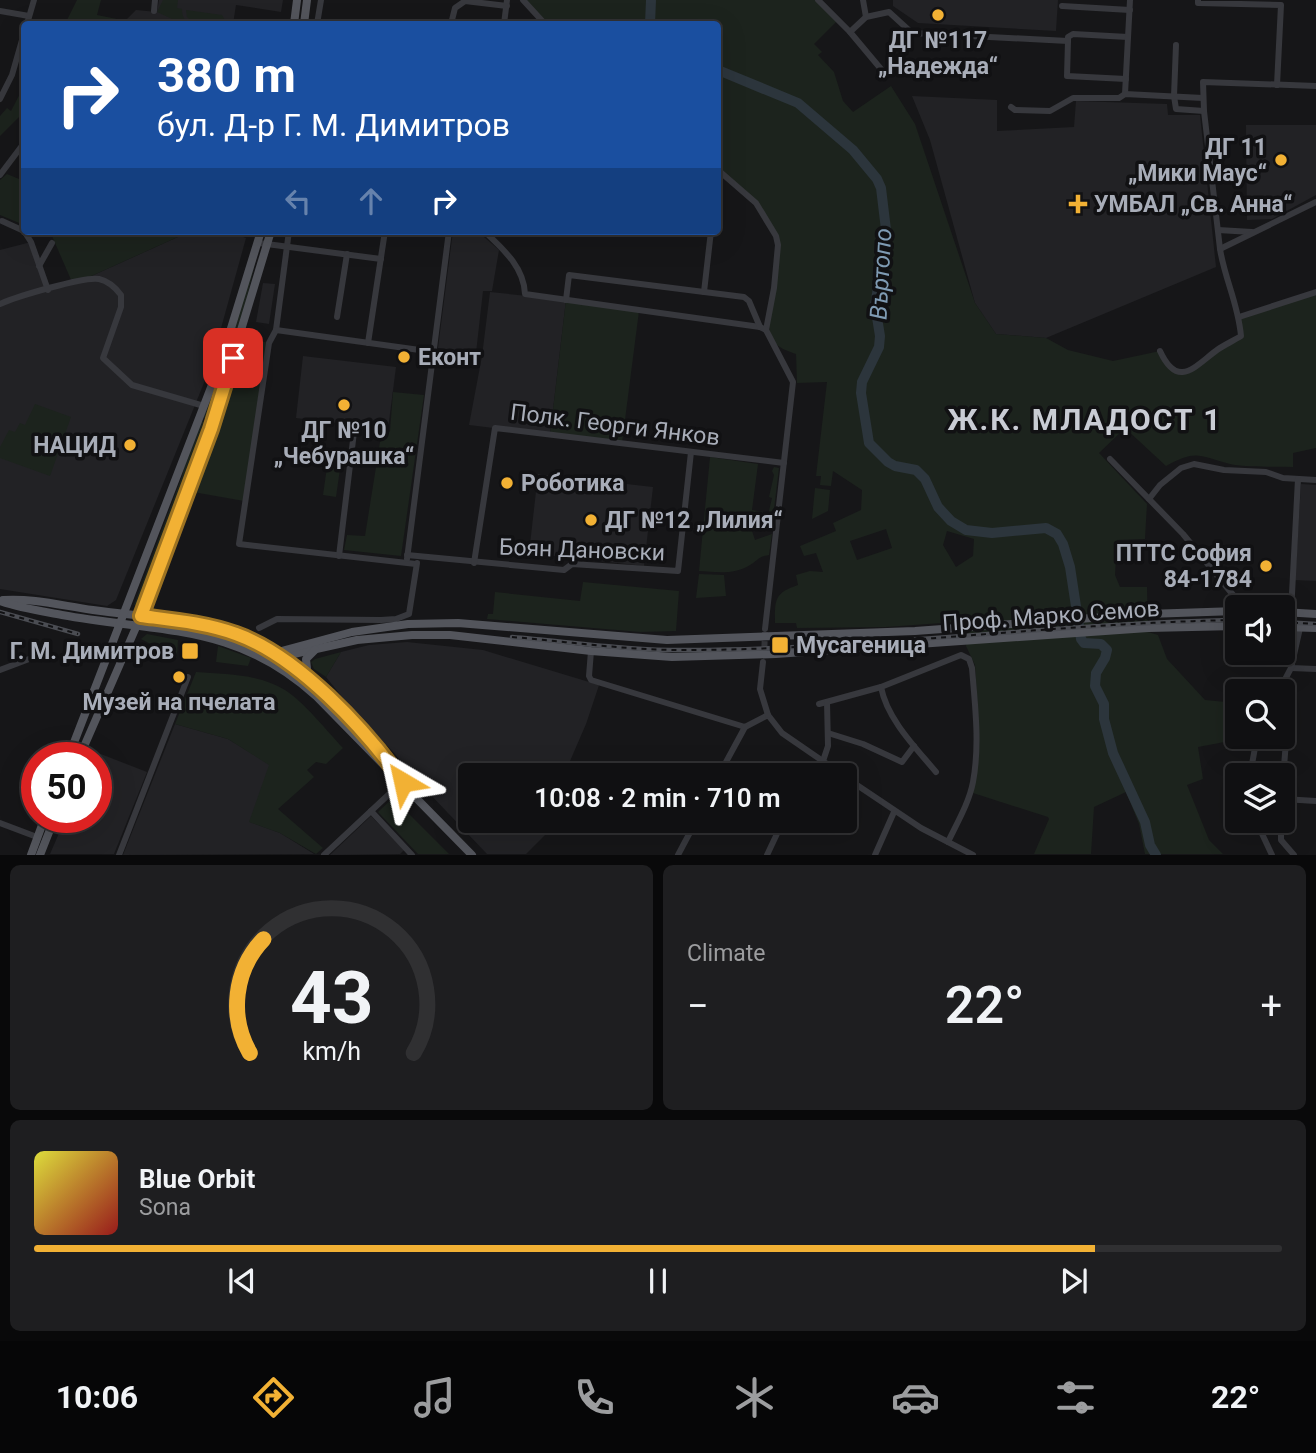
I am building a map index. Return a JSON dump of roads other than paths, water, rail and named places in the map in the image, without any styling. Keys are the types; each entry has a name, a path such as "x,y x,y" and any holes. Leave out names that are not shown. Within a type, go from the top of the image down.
{"main road":[{"path":"294,21 297,0"},
{"path":"304,21 307,0"},
{"path":"86,742 141,616 211,429 263,243 262,235"},
{"path":"74,742 204,406 263,243 268,235"},
{"path":"0,600 33,601 187,622 228,632 308,678 379,749 403,782"},
{"path":"0,600 16,607 206,636 272,657 316,695 471,855"},
{"name":"Проф. Марко Семов","path":"272,657 380,627 451,623 667,640 915,631 1147,614 1225,611"},
{"path":"1295,613 1316,614"},
{"path":"450,635 451,623"},
{"name":"Проф. Марко Семов","path":"272,657 380,637 450,635 591,651 685,657 776,654 1148,628 1225,626"},
{"path":"1295,628 1316,628"},
{"path":"308,678 306,659 318,649"},
{"path":"30,855 39,833"},
{"path":"40,855 49,833"}],"street":[{"path":"28,21 34,0"},
{"path":"154,10 155,0"},
{"path":"318,21 321,0"},
{"path":"523,0 542,21"},
{"path":"818,0 850,32 886,75"},
{"path":"863,0 866,17"},
{"path":"1125,94 1130,0"},
{"path":"1198,0 1198,3 1281,5 1277,85"},
{"path":"452,21 455,8 465,1 504,3 504,21"},
{"path":"1062,6 1130,10"},
{"path":"0,11 29,16"},
{"path":"850,32 866,17 889,12 912,33 1068,39"},
{"path":"1126,79 1067,76 1068,39 1073,34 1128,37"},
{"path":"0,99 12,75 21,44"},
{"path":"1176,45 1176,109 1204,111"},
{"path":"1160,351 1167,365 1178,371 1195,368 1214,352 1241,336 1239,317 1220,249 1203,82 1316,86"},
{"path":"1012,107 1015,110 1050,111 1073,98 1119,99 1125,94 1203,99"},
{"path":"0,175 21,147"},
{"path":"721,173 756,203 779,245 774,288 763,329"},
{"path":"1220,249 1316,202"},
{"path":"2,221 21,230"},
{"path":"1218,230 1254,232"},
{"path":"27,235 48,290"},
{"name":"Боян Дановски","path":"288,235 276,330 269,343 239,544 406,563 417,560 564,570 572,564 678,571 691,452"},
{"path":"368,343 384,235"},
{"path":"406,563 449,235"},
{"path":"488,235 519,267 525,284 525,294 763,329"},
{"path":"705,292 711,235"},
{"path":"39,266 52,243"},
{"path":"263,243 381,259"},
{"path":"337,317 347,254"},
{"path":"566,300 569,275 744,297 748,301 793,382 765,629"},
{"path":"0,304 87,278 115,286 121,295 121,307 103,358 132,385 204,406"},
{"path":"1239,317 1316,292"},
{"path":"276,330 434,352"},
{"name":"Полк. Георги Янков","path":"474,563 495,428 784,463"},
{"path":"339,556 354,432"},
{"path":"1110,459 1183,534 1233,595"},
{"path":"1149,499 1160,485 1181,468 1194,464 1224,470 1266,472 1283,478 1316,480"},
{"path":"1288,595 1298,479"},
{"name":"Боян Дановски","path":"407,555 417,560"},
{"path":"259,628 277,619 381,620 396,619 409,614 417,560"},
{"path":"1286,679 1292,668 1300,628"},
{"path":"591,651 591,680 745,727"},
{"path":"0,670 46,653"},
{"path":"823,761 828,746 828,733 823,703 881,687 964,655 969,659 972,668 976,751 970,793 948,842"},
{"path":"763,662 760,689 768,715 782,733 826,763"},
{"path":"1292,668 1316,669"},
{"path":"118,855 188,677"},
{"path":"881,687 884,701 914,746 936,772"},
{"path":"726,763 745,727 768,715"},
{"path":"828,733 863,744 902,762 914,746"},
{"path":"324,855 403,782"},
{"path":"857,785 894,812 973,855"},
{"path":"1295,800 1316,801"},
{"path":"371,811 412,855"},
{"path":"875,855 894,812"},
{"path":"0,823 37,837"},
{"path":"678,855 690,833"},
{"path":"767,855 777,833"},
{"path":"1261,833 1270,852 1280,840 1280,833"},
{"path":"1280,840 1294,854"}],"waterway":[{"name":"Въртопо","path":"650,21 651,0"},
{"name":"Въртопо","path":"721,71 798,103 853,150 877,179 881,188 887,238 875,305 879,347 862,382 861,393 869,443 888,462 916,470 925,479 938,507 951,521 966,530 992,533 1046,528 1057,534 1070,567 1081,639 1084,643 1101,644 1107,650 1096,673 1095,686 1104,704 1104,719 1113,753 1145,822 1150,845 1156,855"}],"tunnel":[{"path":"764,656 765,632"}],"railway":[{"path":"0,612 78,634"},
{"path":"512,637 647,649 760,649 1225,620"},
{"path":"1295,623 1316,624"}],"place":[{"name":"ДГ №117 „Надежда“","path":"938,15"},
{"name":"ДГ 11 „Мики Маус“","path":"1281,160"},
{"name":"УМБАЛ „Св. Анна“","path":"1078,204"},
{"name":"Еконт","path":"404,357"},
{"name":"ДГ №10 „Чебурашка“","path":"344,405"},
{"name":"НАЦИД","path":"130,445"},
{"name":"Роботика","path":"507,483"},
{"name":"ДГ №12 „Лилия“","path":"591,520"},
{"name":"ПТТС София 84-1784","path":"1266,566"},
{"name":"Мусагеница","path":"780,645"},
{"name":"Г. М. Димитров","path":"190,651"},
{"name":"Музей на пчелата","path":"179,677"}],"district":[{"name":"Ж.К. МЛАДОСТ 1","path":"1085,419"}]}
